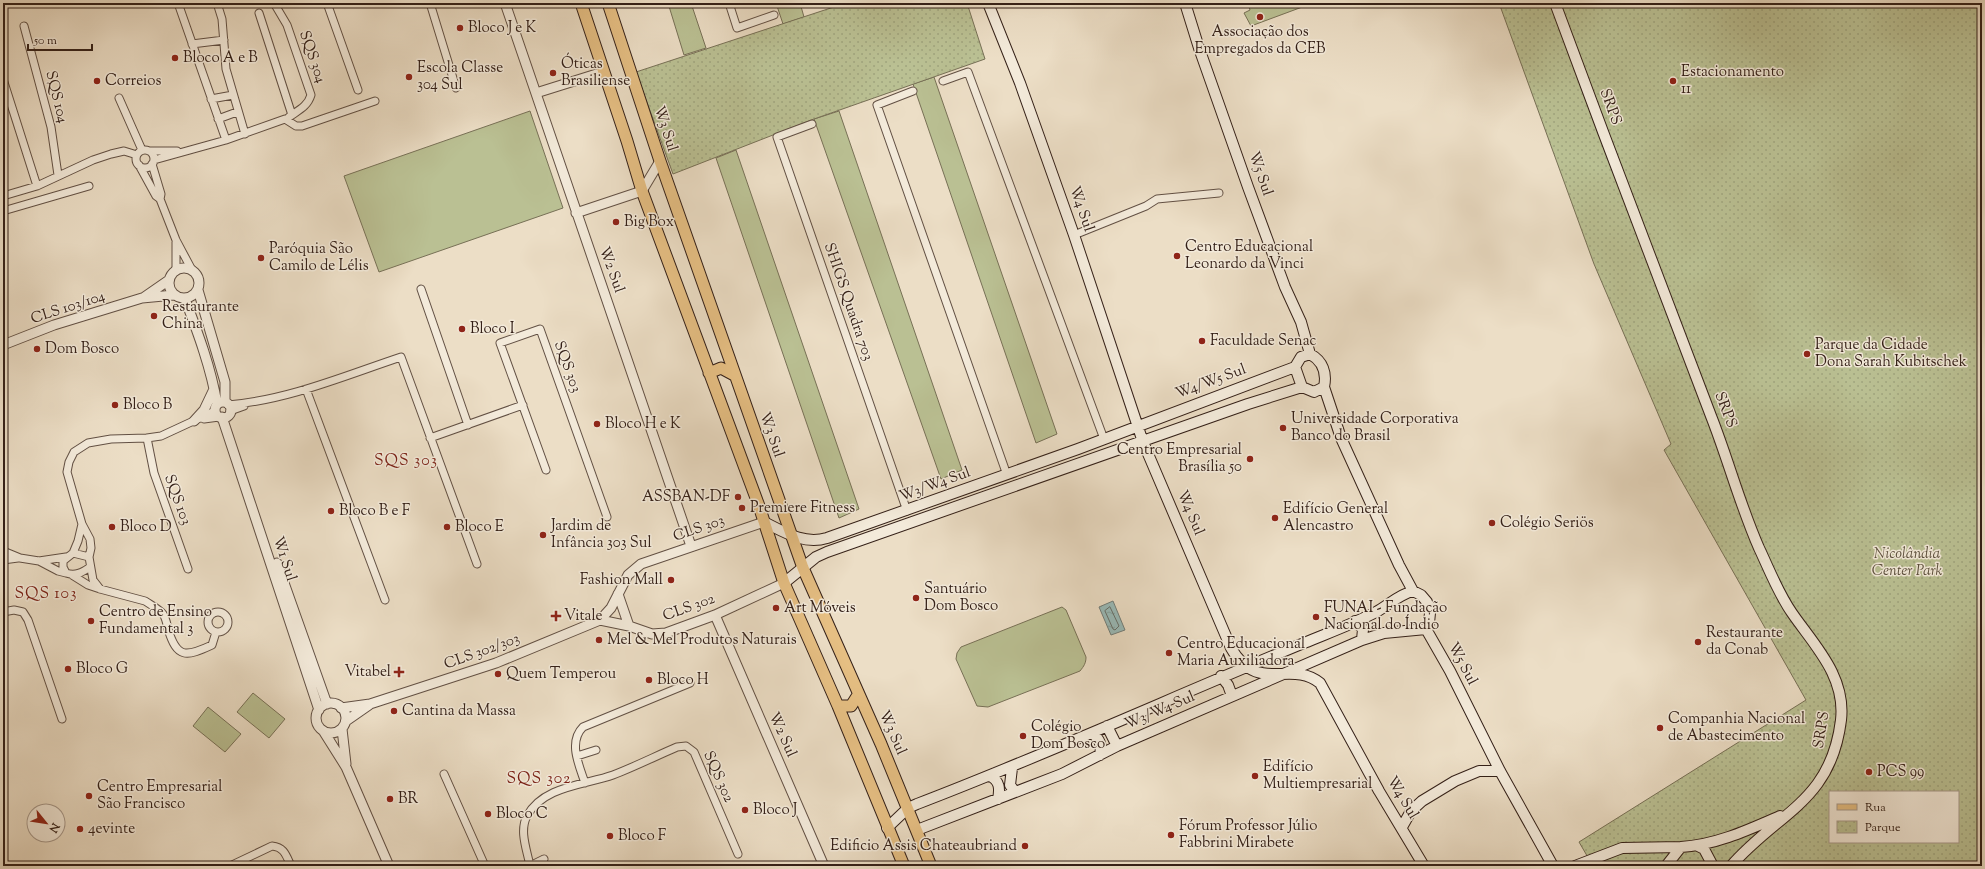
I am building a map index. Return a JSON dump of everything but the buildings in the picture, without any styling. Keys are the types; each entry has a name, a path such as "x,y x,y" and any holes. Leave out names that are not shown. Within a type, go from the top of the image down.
{"main road":[{"path":"581,3 642,191 764,522 784,583 838,706 904,866"},
{"name":"W3 Sul","path":"608,3 660,161 803,568 881,744 932,866"},
{"name":"W4 Sul","path":"988,3 1020,83 1074,235 1143,442 1228,642 1237,659 1245,667 1266,674 1301,674 1309,676 1320,683 1379,791 1402,827 1424,866"},
{"name":"W5 Sul","path":"1185,3 1199,48 1248,187 1285,287 1301,322 1310,354"},
{"name":"SRPS","path":"1555,3 1650,259 1715,425 1755,538 1774,581 1790,611 1821,650 1830,667 1838,688 1841,718 1834,753 1822,778 1809,796 1752,845 1731,866"},
{"path":"1302,387 1295,366 1301,357 1310,354 1321,362 1326,380 1324,387 1342,438 1399,565 1413,591"},
{"name":"W4/W5 Sul","path":"1138,425 1295,366"},
{"path":"709,373 721,368 734,375"},
{"path":"1143,442 1302,387 1314,392 1324,387"},
{"name":"W3/W4 Sul","path":"764,522 791,535 810,541 819,540 864,526 1007,475 1138,425"},
{"name":"W3/W4 Sul","path":"784,583 816,557 827,552 1143,442"},
{"path":"958,492 962,504"},
{"path":"864,526 868,537"},
{"path":"1245,667 1377,611 1403,593 1413,591 1421,594 1427,602 1430,613 1430,624 1426,629 1384,633 1362,640 1282,675"},
{"path":"1355,621 1363,629 1362,640"},
{"name":"W5 Sul","path":"1426,629 1450,671 1500,771 1553,866"},
{"name":"W3/W4 Sul","path":"888,828 908,808 1012,768 1221,676 1245,667"},
{"name":"W3/W4 Sul","path":"917,830 1062,774 1117,746 1282,675"},
{"path":"1221,676 1228,685 1232,696"},
{"path":"838,706 851,706 858,695"},
{"path":"1107,726 1117,746"},
{"path":"1092,733 1100,742 1102,748 1100,755"},
{"path":"1012,768 1010,785 1015,792"},
{"path":"1402,827 1411,811 1422,801 1455,781 1479,771 1500,771"},
{"path":"990,776 998,783 1000,790 998,799"},
{"name":"SRPS","path":"1681,847 1698,846 1737,835 1793,811"},
{"path":"1698,846 1704,849 1713,866"},
{"path":"1575,866 1622,848 1681,847"},
{"path":"1666,866 1681,847"}],"street":[{"path":"178,3 226,140"},
{"path":"217,3 222,20 226,69 244,134"},
{"name":"SQS 304","path":"139,165 146,167 153,162 185,151 244,134 289,117 309,102 311,95 287,25 274,3"},
{"path":"327,3 358,90"},
{"path":"430,3 456,88"},
{"name":"W2 Sul","path":"505,3 576,213 614,318 692,546"},
{"path":"729,3 737,28 774,16"},
{"path":"259,13 289,117 296,126 302,126 375,101"},
{"name":"SQS 104","path":"24,26 51,127 58,175"},
{"path":"192,44 224,40"},
{"path":"536,92 603,72"},
{"path":"943,81 968,72 1104,439"},
{"path":"3,79 38,186"},
{"path":"913,91 876,105 1007,475"},
{"path":"211,99 233,95"},
{"path":"119,98 143,152"},
{"path":"218,119 237,112"},
{"name":"SHIGS Quadra 703","path":"812,124 777,137 907,511"},
{"path":"3,196 38,186 58,175 93,160 124,151 143,152 154,157 153,162 161,194 160,199"},
{"name":"SQS 304","path":"143,152 185,151"},
{"path":"143,152 137,162 156,196 160,199 176,240 192,270 199,278 198,290 195,294 185,299 174,295 171,291 169,280 176,271 186,268 192,270"},
{"path":"576,213 642,191 660,161"},
{"path":"3,211 89,186"},
{"path":"1074,235 1146,206 1157,200 1219,193"},
{"path":"176,240 176,271"},
{"name":"CLS 103/104","path":"142,298 169,280"},
{"path":"421,289 468,425"},
{"name":"W1 Sul","path":"198,290 225,382 223,410 319,710"},
{"name":"CLS 103/104","path":"3,345 54,325 142,298 174,295"},
{"name":"W1 Sul","path":"185,299 214,388 223,410 309,659 327,704"},
{"name":"SQS 303","path":"546,470 500,343 540,329 607,517"},
{"path":"100,589 93,580 88,557 91,548 90,539 82,524 67,472 69,462 74,452 88,443 103,440 161,436 223,410 284,396 401,357 477,564"},
{"path":"194,421 204,410 214,388"},
{"path":"306,389 385,600"},
{"path":"430,438 523,405"},
{"name":"SQS 103","path":"147,438 154,473 188,569"},
{"name":"CLS 303","path":"600,620 611,608 628,575 641,564 764,522"},
{"path":"82,524 78,541 63,561 62,567 69,574 83,573 90,568"},
{"path":"3,551 20,558 39,561 58,571 69,574 88,585 145,601 154,606 164,615 173,646 180,652 195,653 212,645 216,632"},
{"path":"39,561 69,555 88,557"},
{"path":"3,560 20,558"},
{"name":"CLS 302","path":"600,620 630,626 652,634 666,633 715,615 784,583"},
{"path":"618,594 630,626"},
{"path":"3,612 14,610 23,612 28,620 62,719"},
{"name":"W2 Sul","path":"715,615 824,866"},
{"name":"CLS 302/303","path":"341,708 370,704 496,663 600,620"},
{"path":"584,783 575,742 578,732 583,727 690,683"},
{"path":"346,767 344,712 337,705 327,704 319,710 317,720 318,724 346,767 389,866"},
{"name":"CLS 302/303","path":"344,725 370,704"},
{"path":"324,732 334,733 344,725"},
{"name":"SQS 302","path":"544,859 530,866 523,832 526,816 536,804 550,794 612,775 677,747 686,746 694,752 738,854"},
{"path":"577,756 596,750"},
{"path":"444,774 485,866"},
{"path":"230,866 272,846 279,847 285,852 291,866"},
{"path":"608,866 618,866"}],"green space":[{"path":"668,3 691,3 706,48 684,55"},
{"path":"776,3 800,3 804,17 783,24"},
{"path":"846,3 967,3 985,59 814,119 673,174 636,72"},
{"name":"Associação dos Empregados da CEB","path":"1248,3 1313,3 1251,26 1244,13 1250,10"},
{"name":"Parque da Cidade Dona Sarah Kubitschek","path":"1499,3 1982,3 1982,866 1593,866 1579,842 1806,700 1664,450 1671,444 1594,264"},
{"path":"934,77 1057,434 1036,443 913,84"},
{"path":"530,111 563,208 379,272 344,176"},
{"path":"839,111 962,470 941,479 814,119"},
{"path":"736,150 859,509 839,518 716,158"},
{"path":"1062,607 1066,610 1086,657 1086,661 1080,671 988,707 977,706 956,659 957,653 961,647"},
{"path":"253,693 285,719 269,738 237,712"},
{"path":"208,707 241,734 225,752 193,726"}],"water":[{"path":"1113,601 1125,630 1111,635 1099,607"}],"place":[{"name":"Associação dos Empregados da CEB","path":"1260,17"},
{"name":"Bloco J e K","path":"460,28"},
{"name":"Bloco A e B","path":"175,58"},
{"name":"Óticas Brasiliense","path":"553,73"},
{"name":"Escola Classe 304 Sul","path":"409,77"},
{"name":"Correios","path":"97,81"},
{"name":"Estacionamento 11","path":"1673,81"},
{"name":"Big Box","path":"616,222"},
{"name":"Centro Educacional Leonardo da Vinci","path":"1177,256"},
{"name":"Paróquia São Camilo de Lélis","path":"261,258"},
{"name":"Restaurante China","path":"154,316"},
{"name":"Bloco I","path":"462,329"},
{"name":"Faculdade Senac","path":"1202,341"},
{"name":"Dom Bosco","path":"37,349"},
{"name":"Parque da Cidade Dona Sarah Kubitschek","path":"1807,354"},
{"name":"Bloco B","path":"115,405"},
{"name":"Bloco H e K","path":"597,424"},
{"name":"Universidade Corporativa Banco do Brasil","path":"1283,428"},
{"name":"Centro Empresarial Brasília 50","path":"1250,459"},
{"name":"ASSBAN-DF","path":"738,497"},
{"name":"Premiere Fitness","path":"742,508"},
{"name":"Bloco B e F","path":"331,511"},
{"name":"Edifício General Alencastro","path":"1275,518"},
{"name":"Colégio Seriös","path":"1492,523"},
{"name":"Bloco D","path":"112,527"},
{"name":"Bloco E","path":"447,527"},
{"name":"Jardim de Infância 303 Sul","path":"543,535"},
{"name":"Fashion Mall","path":"671,580"},
{"name":"Santuário Dom Bosco","path":"916,598"},
{"name":"Art Móveis","path":"776,608"},
{"name":"Vitale","path":"556,616"},
{"name":"FUNAI - Fundação Nacional do Índio","path":"1316,617"},
{"name":"Centro de Ensino Fundamental 3","path":"91,621"},
{"name":"Mel & Mel Produtos Naturais","path":"599,640"},
{"name":"Restaurante da Conab","path":"1698,642"},
{"name":"Centro Educacional Maria Auxiliadora","path":"1169,653"},
{"name":"Bloco G","path":"68,669"},
{"name":"Vitabel","path":"399,672"},
{"name":"Quem Temperou","path":"498,674"},
{"name":"Bloco H","path":"649,680"},
{"name":"Cantina da Massa","path":"394,711"},
{"name":"Companhia Nacional de Abastecimento","path":"1660,728"},
{"name":"Colégio Dom Bosco","path":"1023,736"},
{"name":"PCS 99","path":"1869,772"},
{"name":"Edifício Multiempresarial","path":"1255,776"},
{"name":"Centro Empresarial São Francisco","path":"89,796"},
{"name":"BR","path":"390,799"},
{"name":"Bloco J","path":"745,810"},
{"name":"Bloco C","path":"488,814"},
{"name":"4evinte","path":"80,829"},
{"name":"Fórum Professor Júlio Fabbrini Mirabete","path":"1171,835"},
{"name":"Bloco F","path":"610,836"},
{"name":"Edificio Assis Chateaubriand","path":"1025,846"}],"district":[{"name":"SQS 303","path":"406,461"},
{"name":"SQS 103","path":"46,594"},
{"name":"SQS 302","path":"539,779"}],"park label":[{"name":"Nicolândia Center Park","path":"1907,562"}]}
